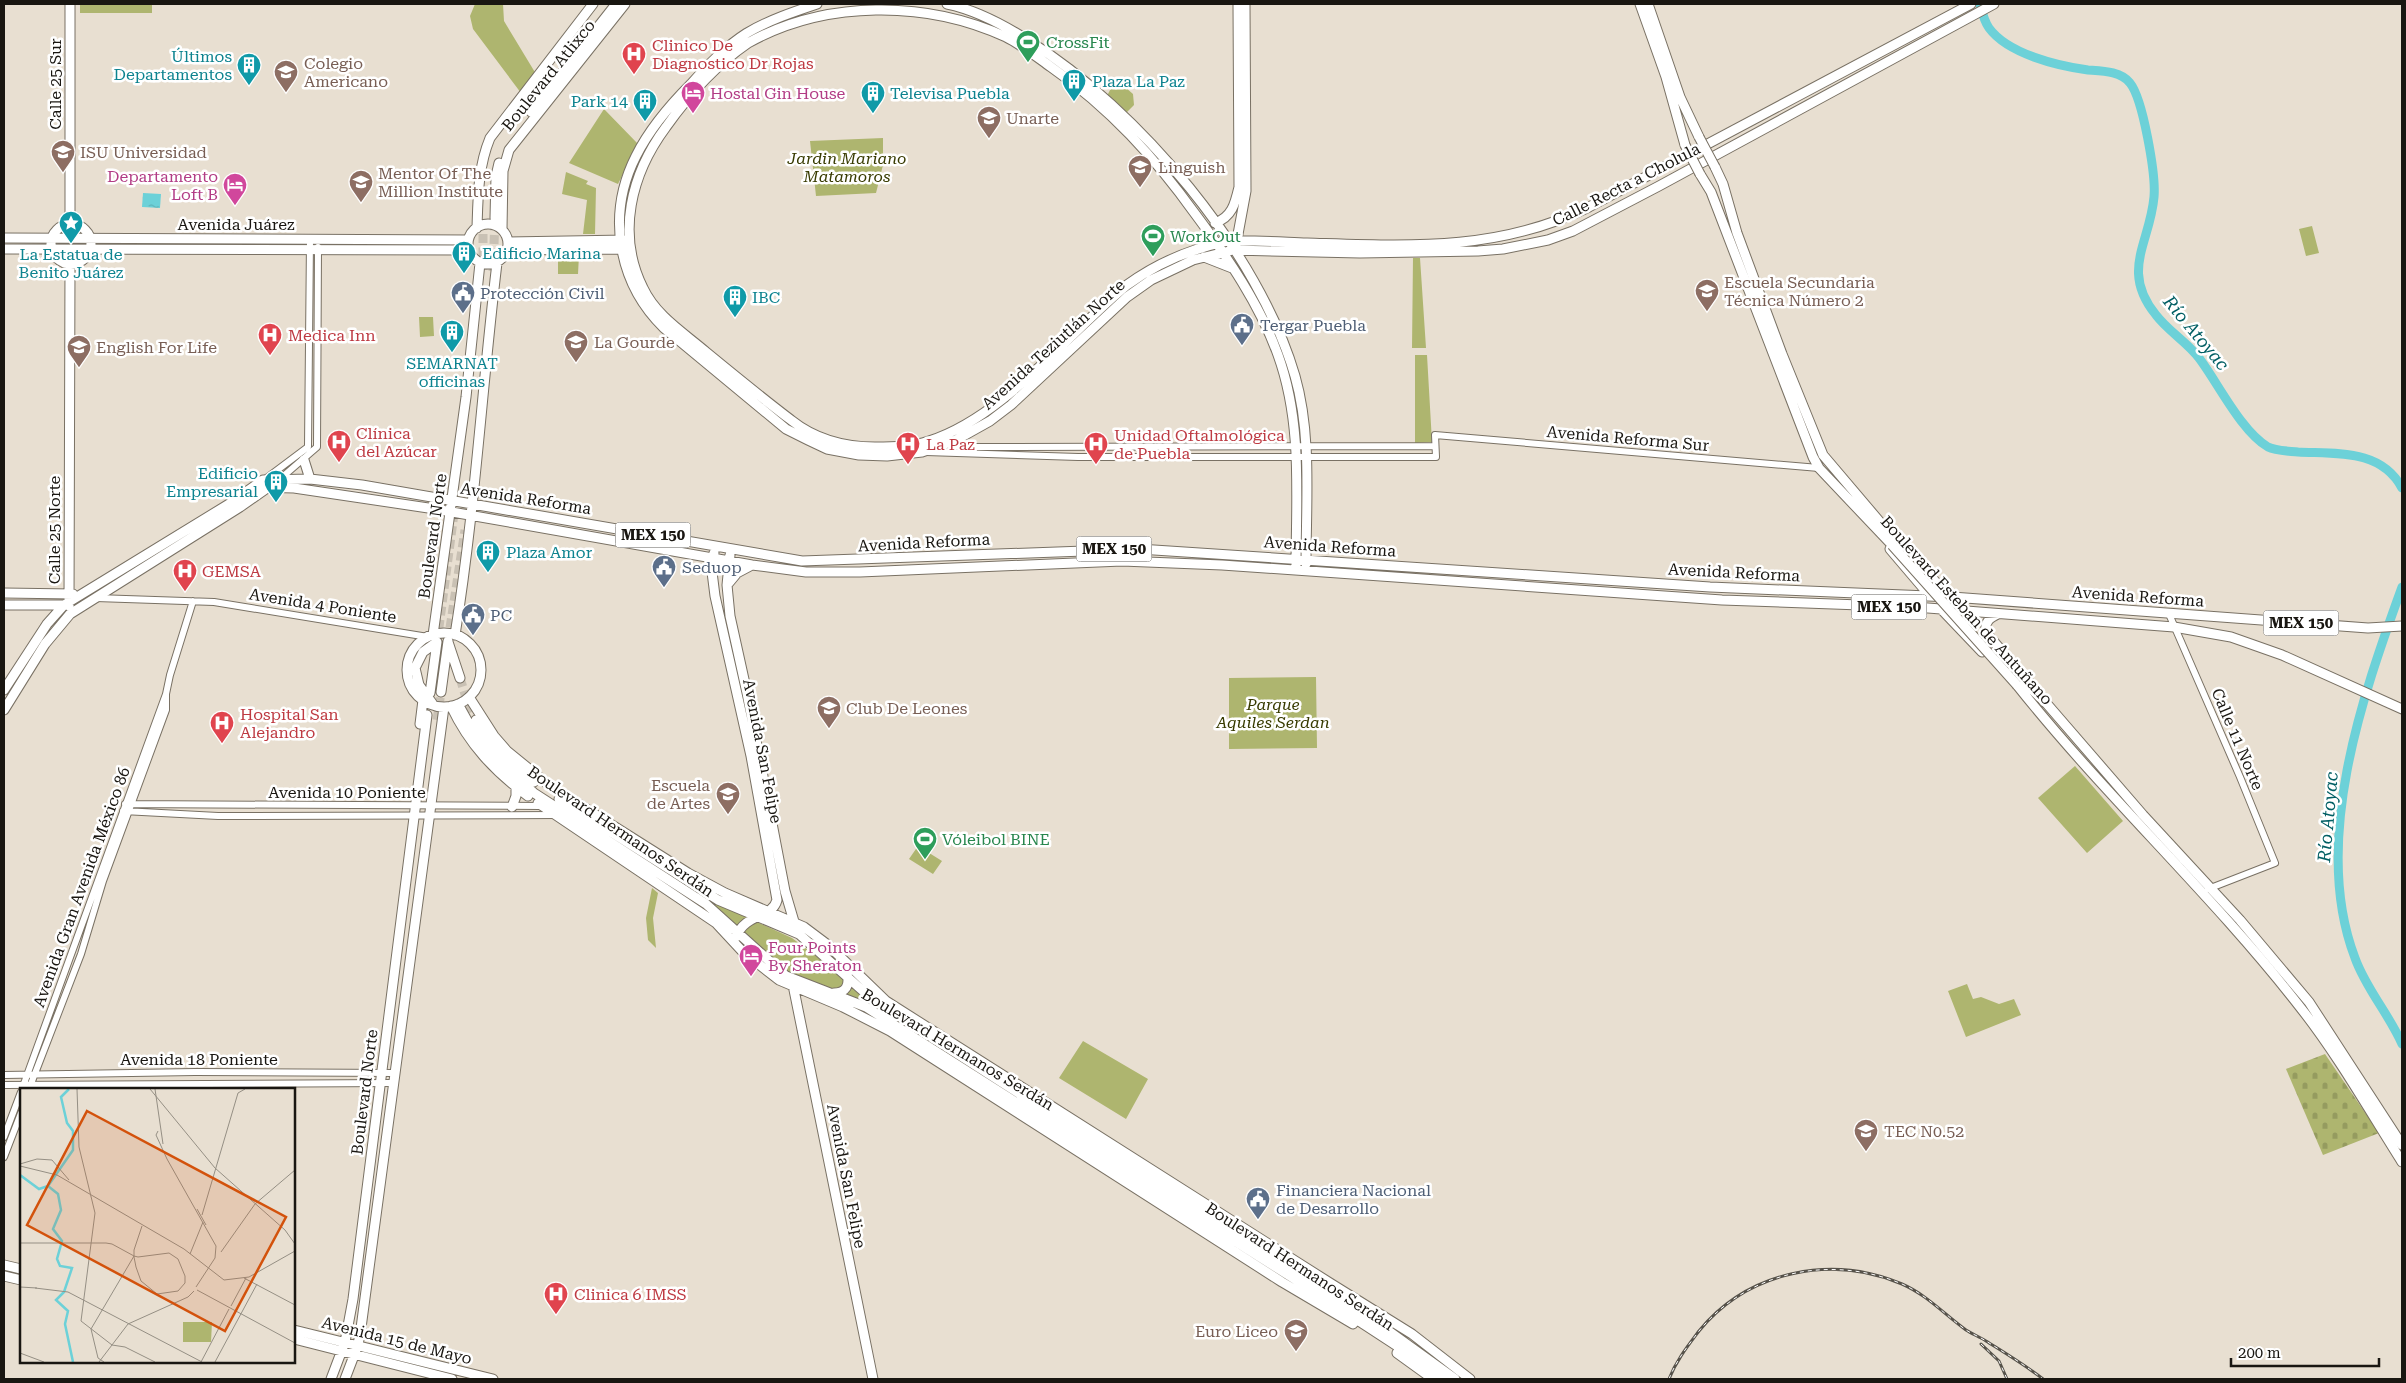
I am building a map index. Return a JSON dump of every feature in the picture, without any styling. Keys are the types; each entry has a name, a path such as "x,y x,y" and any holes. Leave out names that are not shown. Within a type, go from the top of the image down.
{"main road":[{"name":"Calle 25 Sur","path":"70,4 70,224"},
{"name":"Boulevard Atlixco","path":"477,228 479,174 483,154 490,138 594,4"},
{"name":"Boulevard Atlixco","path":"483,218 485,174 495,140 509,119 598,4"},
{"name":"Boulevard Atlixco","path":"495,218 496,176 507,144 616,4"},
{"name":"Boulevard Atlixco","path":"502,229 503,171 509,150 624,4"},
{"path":"626,245 624,189 628,173 643,144 682,93 718,55 747,34 776,18 817,4"},
{"path":"947,4 973,12 1013,31 1069,69 1146,138 1183,180 1228,241 1265,303 1287,352 1301,400 1301,457 1306,571"},
{"path":"1214,223 1222,220 1232,211 1239,187 1238,4"},
{"path":"1233,250 1238,241 1246,191 1245,4"},
{"name":"Boulevard Esteban de Antuñano","path":"1640,4 1666,77 1685,145 1711,192 1803,435 1819,468 1894,543 2020,682 2047,704 2206,890 2314,1026 2402,1162"},
{"name":"Boulevard Esteban de Antuñano","path":"1648,4 1680,97 1715,167 1775,335 1823,455 1879,528"},
{"name":"Calle Recta a Cholula","path":"1228,241 1412,245 1461,243 1516,235 1544,227 1590,207 1971,4"},
{"name":"Calle Recta a Cholula","path":"1233,250 1478,251 1503,249 1548,240 1573,231 1659,186 1994,4"},
{"path":"626,245 632,192 650,150 673,117 721,64 760,35 790,21 829,8 879,5 917,7 948,13 995,32 1029,51 1066,77 1119,122 1157,163 1217,244 1256,307 1277,352 1293,404 1301,446"},
{"path":"1242,221 1251,241"},
{"path":"70,224 81,226 91,238 90,249 85,258 70,264 60,260 52,249 52,238 59,228 70,224"},
{"path":"490,224 502,229 508,246 502,259 497,263 489,265 474,260 468,250 468,240 477,228 490,224"},
{"path":"1208,231 1202,252 1232,268"},
{"name":"Avenida Juárez","path":"4,238 91,238 468,250"},
{"name":"Avenida Juárez","path":"4,249 90,249 468,240"},
{"name":"Avenida Teziutlán Norte","path":"626,245 631,285 655,319 786,429 827,449 859,456 887,456 922,452 970,432 1011,405 1108,313 1140,287 1217,244 1228,241"},
{"path":"508,246 626,245"},
{"name":"Avenida Teziutlán Norte","path":"626,245 636,273 650,301 671,323 752,391 811,435 833,443 856,447 926,443 966,424 1006,396 1127,285 1162,263 1202,252 1233,250"},
{"name":"Boulevard Norte","path":"430,693 432,638 473,340 480,263"},
{"path":"441,692 472,515 497,263"},
{"name":"Calle 25 Norte","path":"68,604 70,264"},
{"path":"1296,570 1301,457"},
{"path":"304,460 310,478"},
{"name":"Avenida Reforma","path":"280,479 310,478 362,485 802,561 1130,549 1296,558 1481,573 1710,587 1952,597 2368,628 2401,626"},
{"path":"92,598 240,508 266,483 280,479"},
{"name":"Avenida Reforma","path":"80,595 255,487 266,483 472,515 752,565 806,572 831,573 1122,561 1296,570 1722,600 1941,609 2174,627 2231,637 2341,680 2402,708"},
{"path":"1879,528 1930,596"},
{"path":"1879,528 1892,532 1940,587 1952,597"},
{"path":"631,544 633,532"},
{"name":"Avenida San Felipe","path":"716,546 712,572 715,596 775,864 793,922 800,934"},
{"name":"Avenida San Felipe","path":"730,549 727,585 730,616 747,693 775,864 776,900 775,906 769,911"},
{"path":"727,585 737,573 752,565"},
{"name":"Avenida 4 Poniente","path":"4,593 80,606 92,598"},
{"name":"Avenida 4 Poniente","path":"4,605 68,604 80,595 92,598"},
{"path":"4,690 47,624 68,604"},
{"path":"4,710 68,604"},
{"path":"1941,609 2038,710"},
{"path":"1998,614 1987,622 1985,628 1987,634 2047,704"},
{"path":"432,638 415,668 419,685 433,705"},
{"path":"432,638 450,639 470,644 480,661 479,681 468,697 451,705 433,705 422,700 411,686 408,664 418,644 432,638"},
{"path":"450,639 460,678"},
{"name":"Boulevard Esteban de Antuñano","path":"2020,682 2038,710 2133,819 2245,925 2309,1002 2402,1145"},
{"path":"468,697 507,752 562,794 679,872 793,922 815,935 886,1001 1192,1194 1344,1297"},
{"name":"Boulevard Norte","path":"415,810 422,700"},
{"path":"451,705 483,758 516,787 542,806 554,810 736,937 742,924 769,911"},
{"name":"Boulevard Norte","path":"345,1379 357,1350 429,810 451,705"},
{"name":"Boulevard Hermanos Serdán","path":"451,705 473,730 493,758 554,810 568,810 679,872 718,900 800,934 847,974 872,999 1167,1188 1249,1248 1344,1297 1372,1314 1444,1375"},
{"name":"Boulevard Norte","path":"331,1379 344,1347 427,714"},
{"name":"Boulevard Norte","path":"429,810 428,795 437,720"},
{"name":"Boulevard Hermanos Serdán","path":"476,720 508,761 552,794 568,810 706,904 736,937 796,985 831,993 866,1007 1249,1248 1420,1361 1455,1379"},
{"path":"512,807 516,796 516,787"},
{"path":"552,794 562,794"},
{"path":"837,955 840,968"},
{"path":"831,993 839,993 846,989 849,980 847,974"},
{"path":"796,985 890,1031 988,1095 1141,1190 1249,1248 1434,1379"},
{"name":"Avenida San Felipe","path":"796,985 873,1379"},
{"name":"Avenida San Felipe","path":"796,985 878,1379"},
{"path":"984,1081 988,1095"},
{"path":"1016,1101 1036,1125"},
{"path":"1071,1136 1074,1142 1090,1154 1093,1160"},
{"path":"1167,1188 1192,1194"},
{"path":"1141,1190 1156,1191"},
{"path":"1240,1226 1249,1248"},
{"path":"4,1265 20,1270"},
{"path":"4,1276 20,1280"},
{"path":"1372,1314 1426,1345 1470,1379"},
{"name":"Avenida 15 de Mayo","path":"295,1330 344,1347"},
{"name":"Avenida 15 de Mayo","path":"295,1339 344,1347 494,1379"},
{"path":"1426,1345 1444,1375"},
{"name":"Avenida 15 de Mayo","path":"357,1350 452,1379"}],"street":[{"path":"266,483 308,447 314,244"},
{"path":"280,479 317,447 314,244"},
{"name":"Avenida Reforma Sur","path":"1436,446 1435,435 1819,468"},
{"path":"922,452 1078,457 1436,457 1436,446 959,448 952,445 951,441"},
{"name":"Avenida 4 Poniente","path":"92,598 214,602 432,638"},
{"name":"Avenida Gran Avenida México 86","path":"26,1088 81,954 126,809 166,694 193,601"},
{"name":"Calle 11 Norte","path":"2169,614 2275,863 2206,890"},
{"name":"Avenida Gran Avenida México 86","path":"126,809 133,804 166,710 166,694"},
{"name":"Avenida 10 Poniente","path":"133,804 415,810 554,810"},
{"name":"Avenida 10 Poniente","path":"429,810 542,806"},
{"name":"Avenida 10 Poniente","path":"126,809 218,816 415,810"},
{"name":"Avenida 18 Poniente","path":"4,1075 381,1073 394,1078"},
{"name":"Avenida 18 Poniente","path":"4,1085 26,1088 380,1083 394,1078"},
{"name":"Avenida Gran Avenida México 86","path":"4,1136 20,1101"},
{"path":"4,1158 20,1116"}],"green space":[{"path":"80,4 152,4 152,13 80,13"},
{"path":"475,4 503,4 504,21 536,74 521,93 473,29 470,16"},
{"path":"1116,86 1125,87 1133,94 1134,105 1125,114 1106,98 1110,90"},
{"path":"604,109 638,144 618,184 569,163"},
{"name":"Jardin Mariano Matamoros","path":"883,138 883,165 876,193 816,196 810,141"},
{"path":"566,172 588,181 586,184 596,188 595,234 583,234 587,200 562,194"},
{"path":"2312,226 2319,253 2306,256 2299,229"},
{"path":"558,255 579,255 578,274 558,274"},
{"path":"1413,258 1420,258 1426,348 1412,348"},
{"path":"419,317 433,317 434,336 420,337"},
{"path":"1415,355 1427,355 1432,442 1415,443"},
{"name":"Parque Aquiles Serdan","path":"1316,677 1317,748 1229,749 1229,678"},
{"path":"2075,766 2123,821 2087,853 2038,798"},
{"name":"Vóleibol BINE","path":"918,846 942,861 933,874 909,859"},
{"path":"652,888 658,893 653,918 656,948 648,940 646,918"},
{"path":"713,902 792,938 833,969 864,998 861,1002 788,973 710,904"},
{"path":"1967,984 1973,999 1981,997 1999,1004 2014,999 2021,1015 1966,1037 1948,991"},
{"path":"1083,1041 1148,1079 1126,1119 1059,1078"},
{"path":"2325,1054 2379,1133 2323,1155 2286,1069"}],"water":[{"path":"143,193 161,194 160,208 142,207"}],"waterway":[{"name":"Río Atoyac","path":"1980,4 1984,19 1989,28 1997,37 2021,52 2049,62 2116,74 2122,76 2130,83 2140,104 2144,120 2151,155 2154,186 2151,213 2138,270 2145,299 2166,326 2199,358 2248,430 2268,447 2283,451 2343,454 2370,460 2382,466 2393,475 2402,488"},
{"name":"Río Atoyac","path":"2402,587 2358,722 2347,771 2340,819 2338,867 2343,914 2355,958 2365,980 2402,1044"}],"tunnel":[{"path":"483,218 483,270"},
{"path":"493,271 495,218"},
{"path":"437,642 455,506"},
{"path":"448,641 465,530"},
{"path":"460,678 468,704 476,720"},
{"path":"437,720 441,692"}],"railway":[{"path":"1669,1379 1678,1360 1699,1331 1719,1311 1741,1294 1766,1282 1792,1274 1819,1270 1847,1270 1875,1275 1911,1288 1966,1330 2043,1379"},
{"path":"1981,1344 1999,1361 2007,1379"}],"place":[{"name":"CrossFit","path":"1028,63"},
{"name":"Clinico De Diagnostico Dr Rojas","path":"634,75"},
{"name":"Últimos Departamentos","path":"249,86"},
{"name":"Colegio Americano","path":"286,93"},
{"name":"Plaza La Paz","path":"1074,102"},
{"name":"Hostal Gin House","path":"693,114"},
{"name":"Televisa Puebla","path":"873,114"},
{"name":"Park 14","path":"645,122"},
{"name":"Unarte","path":"989,139"},
{"name":"ISU Universidad","path":"63,173"},
{"name":"Linguish","path":"1140,188"},
{"name":"Mentor Of The Million Institute","path":"361,203"},
{"name":"Departamento Loft B","path":"235,206"},
{"name":"La Estatua de Benito Juárez","path":"71,244"},
{"name":"WorkOut","path":"1153,257"},
{"name":"Edificio Marina","path":"464,274"},
{"name":"Escuela Secundaria Técnica Número 2","path":"1707,312"},
{"name":"Protección Civil","path":"463,314"},
{"name":"IBC","path":"735,318"},
{"name":"Tergar Puebla","path":"1242,346"},
{"name":"SEMARNAT officinas","path":"452,353"},
{"name":"Medica Inn","path":"270,356"},
{"name":"La Gourde","path":"576,363"},
{"name":"English For Life","path":"79,368"},
{"name":"Clínica del Azúcar","path":"339,463"},
{"name":"La Paz","path":"908,465"},
{"name":"Unidad Oftalmológica de Puebla","path":"1096,465"},
{"name":"Edificio Empresarial","path":"276,503"},
{"name":"Plaza Amor","path":"488,573"},
{"name":"Seduop","path":"664,588"},
{"name":"GEMSA","path":"185,592"},
{"name":"PC","path":"473,636"},
{"name":"Club De Leones","path":"829,729"},
{"name":"Hospital San Alejandro","path":"222,744"},
{"name":"Escuela de Artes","path":"728,815"},
{"name":"Vóleibol BINE","path":"925,860"},
{"name":"Four Points By Sheraton","path":"751,977"},
{"name":"TEC N0.52","path":"1866,1152"},
{"name":"Financiera Nacional de Desarrollo","path":"1258,1220"},
{"name":"Clinica 6 IMSS","path":"556,1315"},
{"name":"Euro Liceo","path":"1296,1352"}]}
